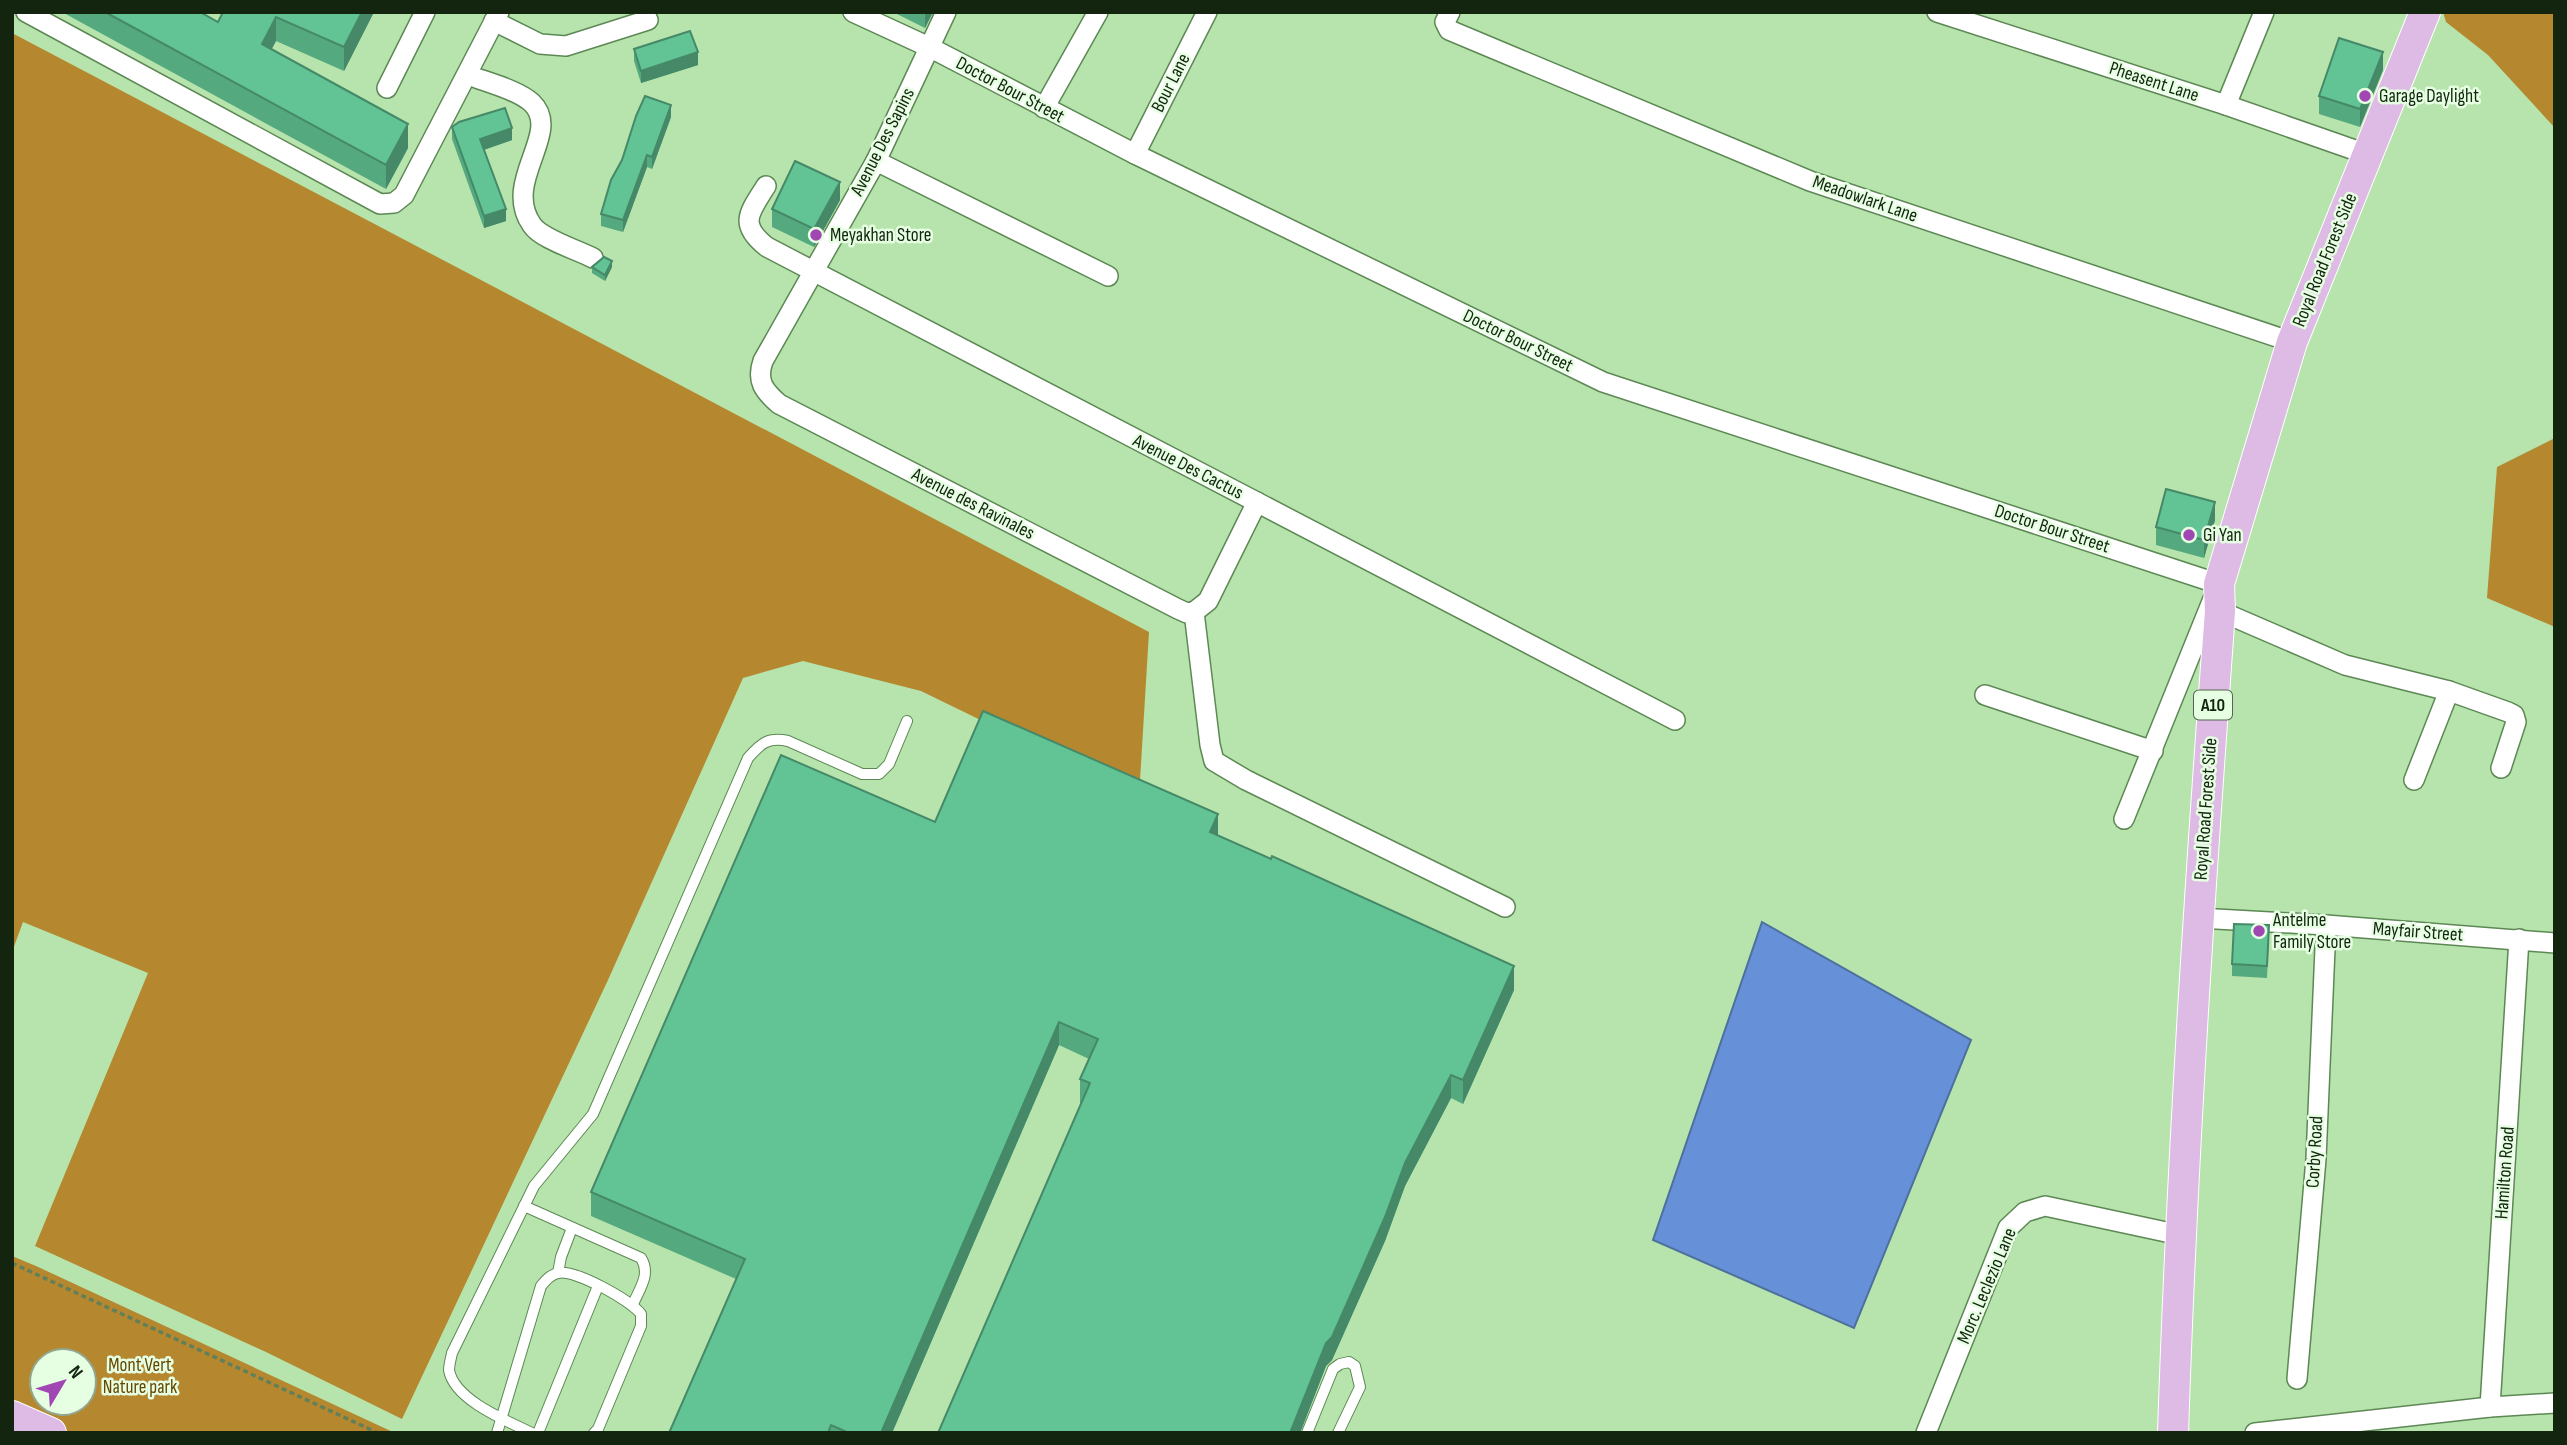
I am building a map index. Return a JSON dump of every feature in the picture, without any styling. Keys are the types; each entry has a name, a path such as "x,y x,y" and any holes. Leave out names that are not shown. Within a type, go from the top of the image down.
{"main road":[{"name":"Royal Road Forest Side","path":"2173,1433 2180,1235 2219,598 2292,342 2425,12"},
{"path":"12,1416 51,1433"}],"street":[{"path":"26,12 380,204 394,203 404,195 496,17 540,44 566,46 648,20"},
{"path":"387,88 425,12"},
{"name":"Doctor Bour Street","path":"853,12 931,48 1044,108 1603,382 2219,598 2345,665 2449,691 2514,715 2516,722 2501,768"},
{"name":"Avenue Des Sapins","path":"760,384 759,371 763,361 876,162 946,12"},
{"path":"1044,108 1098,12"},
{"name":"Bour Lane","path":"1135,153 1207,12"},
{"name":"Pheasent Lane","path":"1937,12 2226,105 2369,155"},
{"path":"2226,105 2264,12"},
{"name":"Meadowlark Lane","path":"1449,21 1810,181 2292,342"},
{"path":"468,75 533,104 541,117 542,131 523,182 524,209 532,226 593,258"},
{"path":"876,162 1108,276"},
{"name":"Avenue Des Cactus","path":"765,186 750,212 749,230 767,247 1675,720"},
{"name":"Avenue des Ravinales","path":"760,384 779,404 1178,609 1194,612"},
{"path":"1257,502 1208,601 1194,612 1214,761 1246,780 1505,907"},
{"path":"2124,819 2219,598"},
{"path":"2414,780 2449,691"},
{"path":"1985,695 2152,751"},
{"name":"Mayfair Street","path":"2198,918 2555,943"},
{"name":"Corby Road","path":"2297,1379 2316,1159 2326,925"},
{"name":"Hamilton Road","path":"2490,1407 2519,939"},
{"name":"Morc. Leclezio Lane","path":"1926,1433 2008,1228 2025,1212 2045,1206 2180,1235"},
{"path":"2255,1433 2490,1407 2555,1404"}],"lane":[{"path":"532,1433 502,1419 460,1392 449,1370 452,1353 534,1186 593,1114 748,758 761,743 774,738 788,741 862,774 879,774 889,764 907,722"},
{"path":"524,1206 641,1258 646,1274 633,1304"},
{"path":"558,1273 572,1228"},
{"path":"497,1433 541,1286 548,1277 558,1273 570,1273 598,1286 633,1304 641,1314 640,1326 594,1433"},
{"path":"538,1433 598,1286"},
{"path":"1307,1433 1333,1369 1349,1362 1355,1366 1360,1387 1338,1433"}],"path":[{"path":"12,1263 378,1433"}],"green space":[{"path":"2443,12 2555,12 2555,128 2488,55 2446,22"},
{"path":"12,33 1149,632 1139,797 921,691 803,661 743,678 608,980 402,1419 266,1352 35,1246 148,973 23,922 12,952"},
{"path":"2555,438 2555,627 2487,598 2497,467"},
{"name":"Mont Vert Nature park","path":"12,1256 36,1266 395,1433 12,1433"}],"water":[{"path":"1762,922 1971,1040 1854,1328 1653,1240"}],"building":[{"path":"105,12 200,12 218,22 223,12 362,12 344,47 276,17 262,44 408,124 386,165"},
{"path":"690,31 698,52 641,71 634,49"},
{"path":"2339,38 2383,52 2360,109 2319,96"},
{"path":"645,96 671,105 652,157 647,155 623,220 601,214 611,180 622,160"},
{"path":"505,108 512,128 480,139 506,209 484,216 452,127 459,122"},
{"path":"795,161 840,182 814,229 772,209"},
{"path":"604,257 612,261 605,275 592,267"},
{"path":"2166,489 2215,502 2204,540 2156,527"},
{"path":"983,711 1218,814 1210,832 1271,859 1272,856 1514,966 1463,1080 1451,1075 1405,1163 1385,1217 1332,1337 1326,1343 1290,1433 938,1433 1090,1083 1080,1079 1098,1039 1059,1022 881,1433 849,1433 831,1425 828,1433 669,1433 745,1259 591,1192 781,755 935,822"},
{"path":"2234,924 2269,925 2267,966 2232,964"}],"place":[{"name":"Garage Daylight","path":"2365,96"},
{"name":"Meyakhan Store","path":"816,235"},
{"name":"Gi Yan","path":"2189,535"},
{"name":"Antelme Family Store","path":"2259,931"}]}
